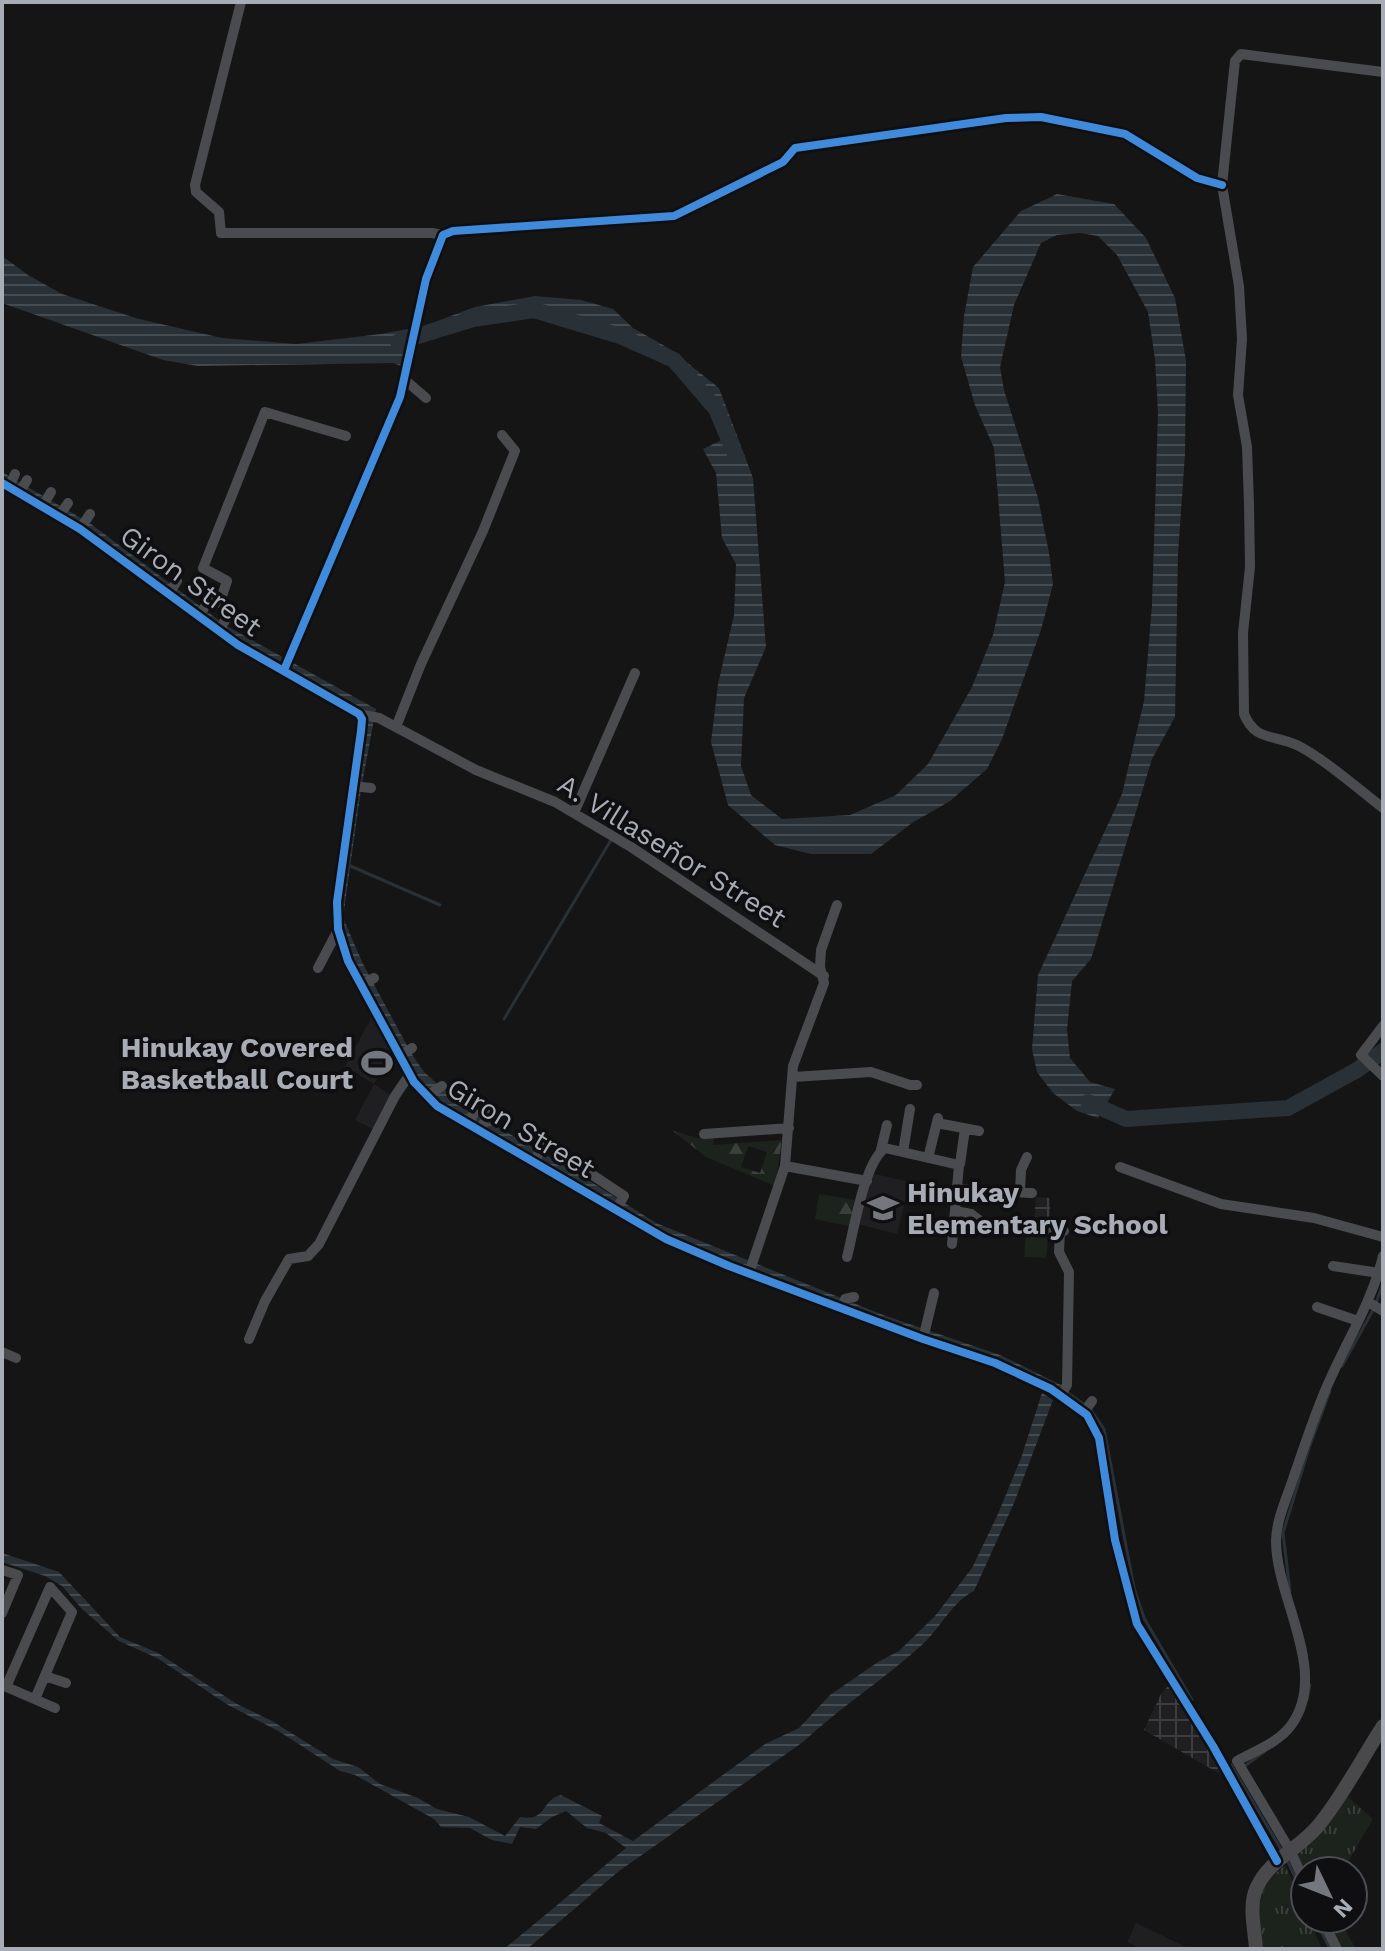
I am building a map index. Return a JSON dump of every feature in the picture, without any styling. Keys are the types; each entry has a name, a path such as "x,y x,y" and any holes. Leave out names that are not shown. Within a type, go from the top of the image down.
{"main road":[{"path":"1256,1949 1255,1890 1277,1861 1291,1852 1318,1825 1383,1726"}],"street":[{"path":"241,2 195,185 196,192 219,212 221,233 443,235 453,231 674,216 783,162 795,148 1006,118 1041,117 1125,134 1197,178 1222,185"},
{"path":"1383,72 1241,54 1235,61 1222,185 1239,286 1242,339 1238,395 1247,447 1250,567 1243,633 1244,714 1249,726 1265,738 1291,742 1383,808"},
{"path":"286,666 400,397 426,279 443,235"},
{"path":"407,374 426,398"},
{"path":"221,628 229,613 220,602 227,581 203,568 265,412 346,436"},
{"path":"396,727 515,451 502,435"},
{"name":"Giron Street","path":"15,484 172,588 200,614 221,628 368,716"},
{"path":"44,505 51,492"},
{"path":"61,515 68,503"},
{"path":"81,527 90,514"},
{"path":"200,614 210,600"},
{"path":"574,813 635,673"},
{"name":"Giron Street","path":"368,716 362,719 361,787 337,902 338,930 348,961 405,1052 410,1074 442,1110 478,1122 538,1155 666,1239 846,1302 1060,1390 1088,1407 1099,1438 1115,1540 1137,1624 1213,1746 1277,1861"},
{"name":"A. Villaseñor Street","path":"368,716 396,727 476,770 555,802 631,847 824,976"},
{"name":"A. Villaseñor Street","path":"750,1268 785,1166 793,1066 824,983 820,967 821,950 837,905"},
{"path":"318,968 338,930"},
{"path":"362,984 374,978"},
{"path":"1383,1026 1361,1055 1383,1076"},
{"path":"793,1077 871,1072 917,1085"},
{"path":"249,1339 265,1301 289,1259 308,1256 319,1244 395,1096 410,1074"},
{"path":"428,1095 442,1086"},
{"path":"903,1152 910,1109"},
{"path":"928,1158 937,1121 979,1131"},
{"path":"881,1150 887,1125"},
{"path":"704,1134 789,1128"},
{"path":"960,1164 965,1129"},
{"path":"847,1257 867,1181 877,1154 885,1148 959,1165 952,1244"},
{"path":"957,1189 1026,1192 1021,1170 1027,1157"},
{"path":"570,1160 624,1196 617,1207"},
{"path":"785,1166 867,1181"},
{"path":"1120,1167 1221,1204 1314,1218 1383,1237"},
{"path":"955,1211 971,1214 988,1227 1063,1231 1059,1252 1069,1272 1060,1390"},
{"path":"1292,1855 1237,1761 1292,1726 1305,1691 1304,1666 1279,1565 1276,1539 1305,1445 1331,1376 1358,1321 1375,1306 1383,1256"},
{"path":"1333,1266 1379,1273"},
{"path":"925,1334 934,1293"},
{"path":"1317,1307 1358,1321"},
{"path":"2,1352 16,1358"},
{"path":"2,1570 18,1575 2,1613"},
{"path":"35,1699 72,1612 50,1587 4,1686 55,1708"},
{"path":"45,1676 66,1683"}],"shaded area":[{"path":"1057,194 1114,204 1146,238 1175,298 1186,361 1175,717 1152,759 1091,959 1072,981 1067,1030 1070,1058 1090,1082 1115,1089 1098,1118 1077,1111 1053,1093 1037,1072 1032,1049 1038,975 1122,794 1144,701 1152,605 1158,412 1155,359 1148,312 1117,255 1098,236 1080,233 1057,235 1041,243 1014,305 1000,367 1004,390 1038,498 1053,584 1041,630 1002,739 987,769 950,801 912,823 871,854 811,854 775,845 728,805 711,742 718,684 734,615 736,564 722,538 716,473 703,449 728,437 716,409 674,360 620,336 534,310 473,319 410,339 404,367 393,363 198,366 163,360 2,303 2,256 62,294 139,319 222,338 296,344 381,334 424,326 475,307 535,296 581,300 613,309 633,328 670,349 719,388 753,478 766,647 744,698 741,766 751,795 782,819 850,815 896,795 928,764 972,687 993,635 1005,582 994,448 975,405 961,357 964,316 973,267 1021,211"},
{"path":"2,472 91,524 225,625 376,709 343,918 363,964 411,1053 424,1072 465,1108 656,1223 883,1315 1000,1355 1061,1385 1058,1389 911,1329 680,1242 441,1106 420,1086 358,973 340,923 366,722 225,632 2,479"},
{"path":"374,1013 394,1052 374,1084 345,1066"},
{"path":"374,1084 392,1096 373,1129 355,1120"},
{"name":"Hinukay Elementary School","path":"871,1173 910,1182 897,1234 858,1224"},
{"path":"1036,1197 1050,1198 1050,1226 1034,1225"},
{"path":"1042,1393 1053,1400 1014,1503 974,1591 959,1602 923,1644 803,1742 619,1871 527,1949 504,1949 626,1848 606,1833 587,1828 566,1811 536,1829 520,1827 512,1844 492,1840 470,1828 441,1827 434,1819 355,1775 340,1771 280,1732 228,1705 157,1658 119,1641 82,1609 62,1586 45,1576 2,1562 2,1553 59,1572 120,1637 158,1653 237,1704 272,1721 333,1759 358,1767 380,1784 418,1798 437,1809 469,1817 505,1836 520,1817 540,1814 550,1801 561,1795 602,1816 599,1823 633,1841 765,1744 799,1728 830,1695 899,1651 935,1616 972,1568 998,1514 1021,1458"},
{"path":"1168,1686 1225,1777 1144,1730"},
{"path":"1136,1923 1190,1949 1140,1949 1127,1942"}],"green space":[{"path":"673,1131 697,1138 714,1136 713,1145 782,1140 775,1186 706,1157","holes":["748,1146 767,1152 760,1173 741,1167"]},
{"path":"819,1194 861,1201 853,1227 815,1219"},
{"path":"1026,1232 1049,1233 1046,1258 1024,1257"},
{"path":"1345,1794 1373,1819 1352,1855 1295,1854"},
{"path":"1285,1865 1289,1874 1289,1935 1316,1935 1322,1949 1263,1949 1260,1903 1262,1893"},
{"path":"1333,1935 1348,1935 1356,1949 1340,1949"}],"waterway":[{"path":"398,342 473,319 534,310 620,336 674,360 716,409 736,456"},
{"path":"504,1019 611,840"},
{"path":"348,865 440,905"},
{"path":"1088,1102 1126,1119 1288,1108 1357,1070 1383,1051"},
{"path":"1376,1303 1383,1284"},
{"path":"1342,1366 1373,1310"},
{"path":"1065,1391 1085,1405"},
{"path":"1290,1591 1283,1533 1330,1391"},
{"path":"1091,1410 1104,1429 1134,1588 1144,1618 1192,1700"},
{"path":"1307,1700 1310,1685"},
{"path":"1242,1768 1265,1751"},
{"path":"1231,1765 1282,1851"},
{"path":"1287,1860 1289,1864"},
{"path":"1323,1935 1330,1949"}],"cycle path":[{"path":"284,670 400,397 426,279 443,235 453,231 674,216 783,162 795,148 1006,118 1041,117 1125,134 1197,178 1222,185"},
{"path":"2,483 80,529 238,645 359,714 361,731 337,902 338,929 348,961 414,1082 437,1106 666,1239 729,1266 995,1363 1051,1389 1087,1415 1099,1438 1115,1540 1137,1624 1213,1746 1277,1861"}],"place":[{"name":"Hinukay Covered Basketball Court","path":"377,1063"},
{"name":"Hinukay Elementary School","path":"883,1208"}]}
